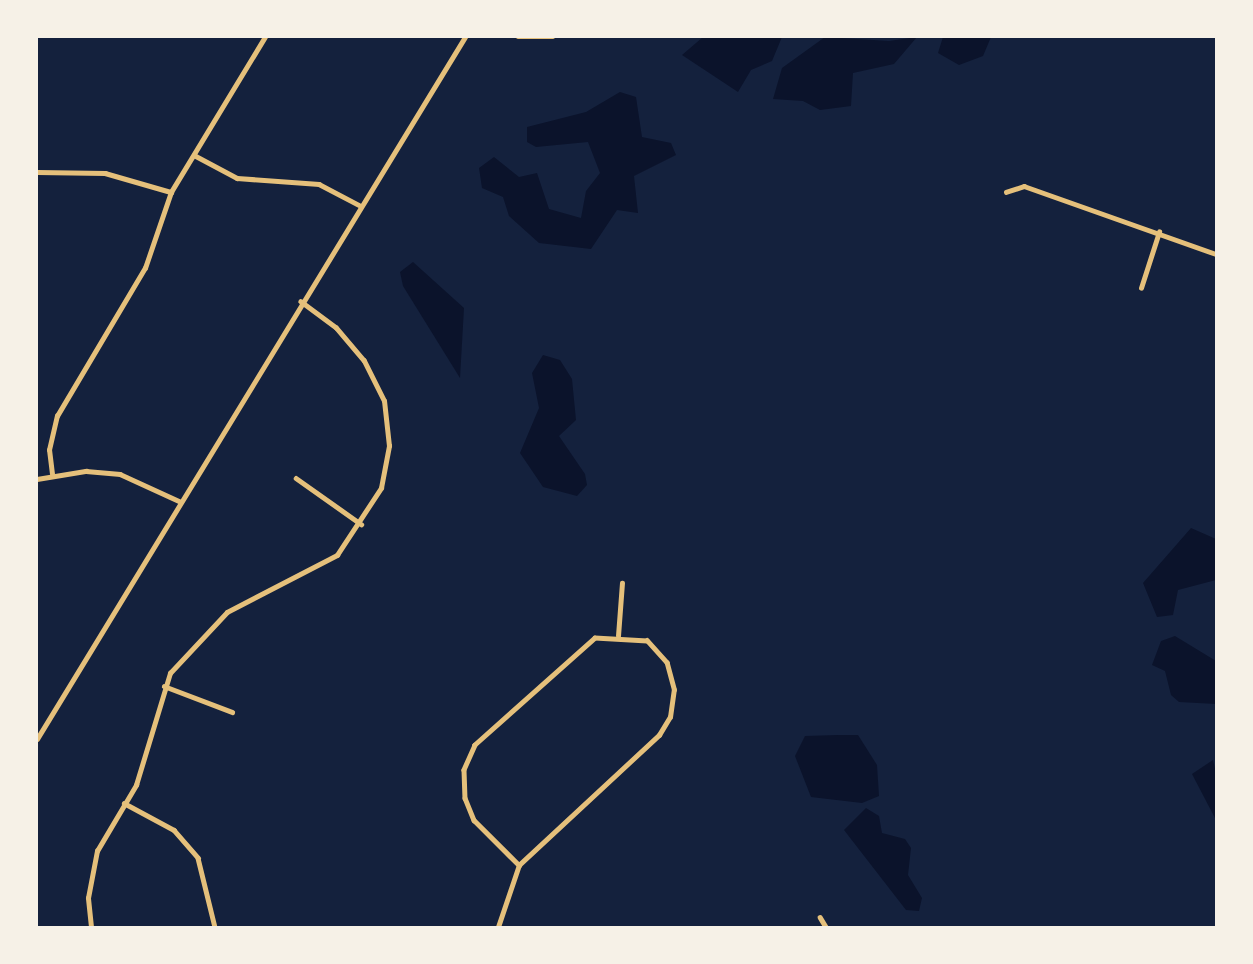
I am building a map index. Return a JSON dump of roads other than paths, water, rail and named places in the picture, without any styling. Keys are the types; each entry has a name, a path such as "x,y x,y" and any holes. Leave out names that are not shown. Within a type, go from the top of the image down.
{"street":[{"path":"52,474 49,450 57,416 145,268 171,192 265,37"},
{"path":"37,739 359,205 465,37"},
{"path":"518,37 553,37"},
{"path":"194,155 237,178 319,184 359,205"},
{"path":"37,172 105,173 171,192"},
{"path":"1006,192 1024,186 1216,254"},
{"path":"1141,288 1159,232"},
{"path":"91,927 88,898 96,851 143,765 164,686 213,623 337,555 361,524 381,488 389,446 384,401 364,361 337,328 301,302"},
{"path":"37,479 52,474 120,474 180,501"},
{"path":"296,478 361,524"},
{"path":"618,636 622,583"},
{"path":"498,927 519,865 659,735 670,717 674,690 667,663 647,641 618,636 595,638 572,654 475,745 464,770 474,820 519,865"},
{"path":"164,686 232,712"},
{"path":"124,803 174,831 198,858 215,927"},
{"path":"820,917 826,927"}],"water":[{"path":"703,37 782,37 772,61 751,70 738,92 682,55"},
{"path":"825,37 889,41 917,37 894,64 853,73 851,106 820,110 803,101 773,99 782,68"},
{"path":"943,37 991,37 983,56 959,65 938,53"},
{"path":"620,92 636,97 642,137 671,143 676,155 634,176 638,213 617,210 591,249 539,243 509,216 503,197 482,188 479,168 494,157 519,177 537,173 549,209 581,218 586,191 600,173 588,142 536,147 527,142 527,127 586,112"},
{"path":"413,262 464,308 460,378 403,286 400,272"},
{"path":"543,355 560,360 572,379 576,420 559,436 585,474 587,485 577,496 543,487 520,453 539,408 532,373"},
{"path":"1191,528 1216,539 1216,580 1178,590 1173,615 1157,617 1143,583"},
{"path":"1175,636 1216,661 1216,704 1179,702 1171,695 1165,671 1152,665 1161,641"},
{"path":"858,735 877,765 879,796 862,803 811,797 795,756 805,736"},
{"path":"1213,760 1216,773 1216,820 1192,774"},
{"path":"866,808 879,816 882,833 905,839 911,848 908,875 922,898 919,911 906,910 844,830"}]}
